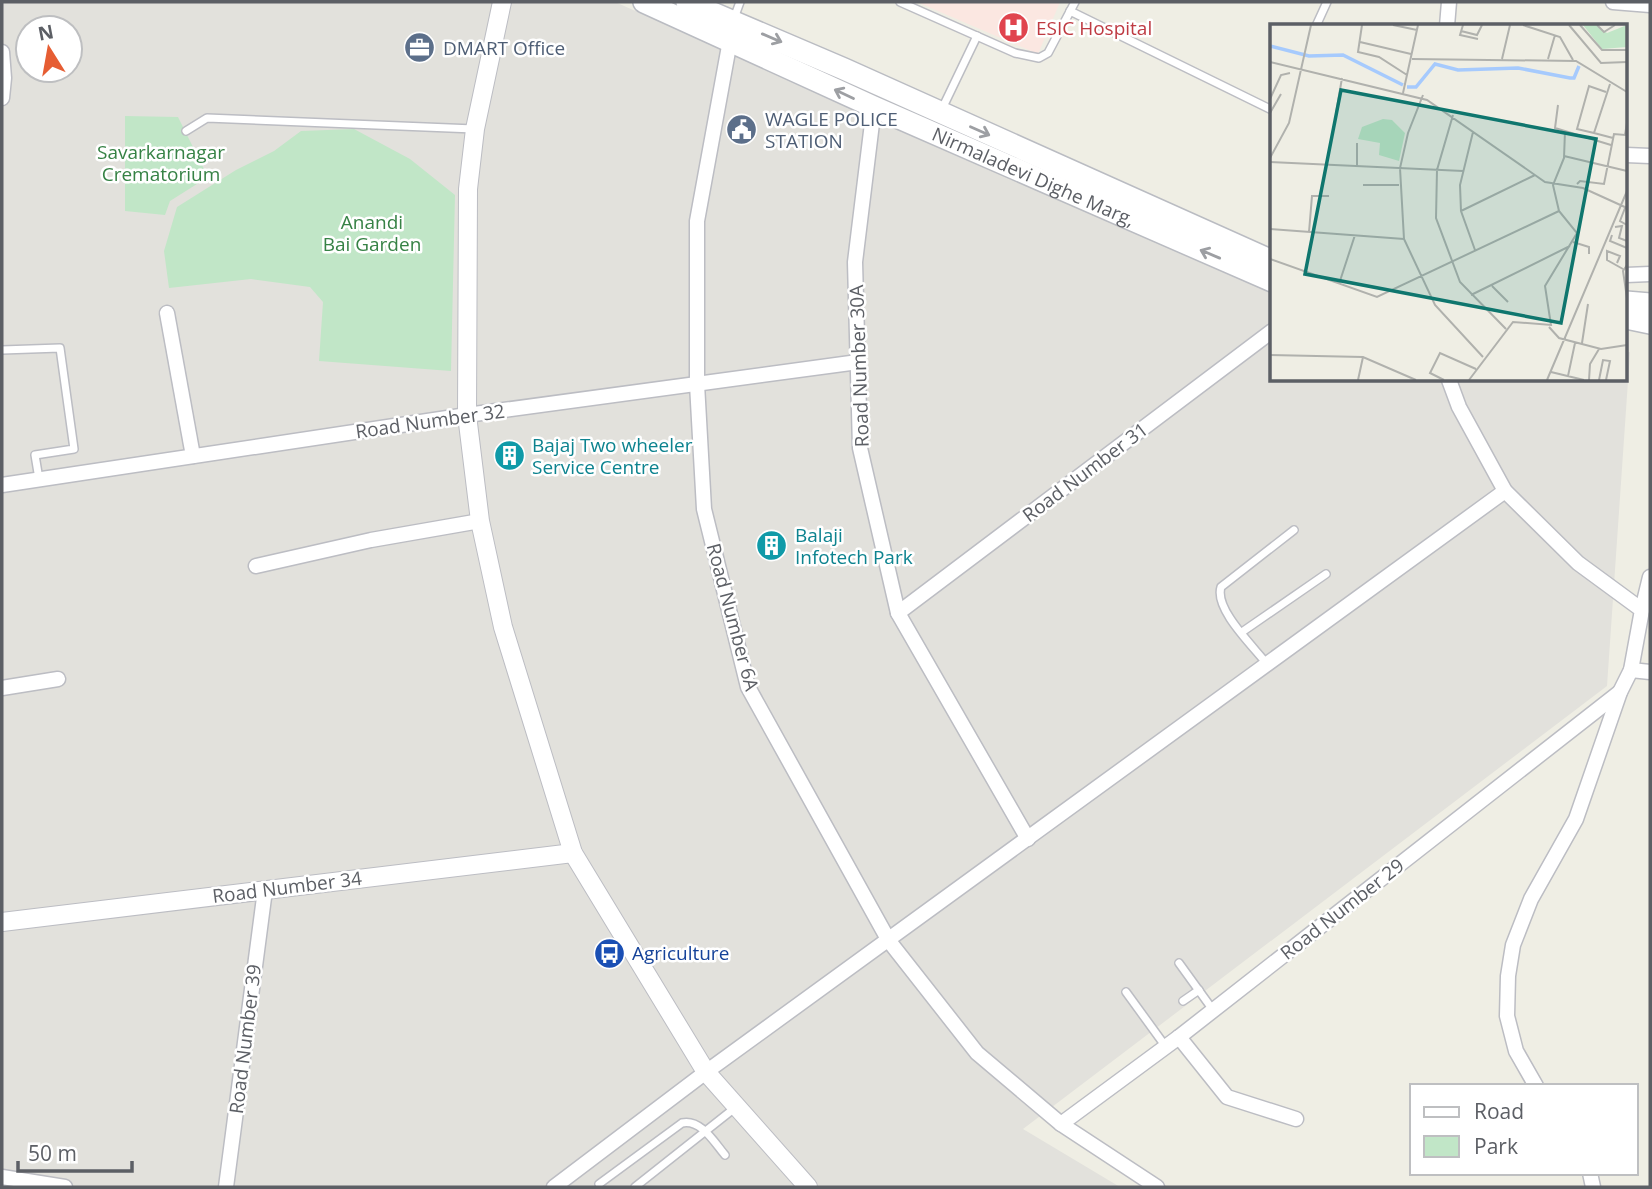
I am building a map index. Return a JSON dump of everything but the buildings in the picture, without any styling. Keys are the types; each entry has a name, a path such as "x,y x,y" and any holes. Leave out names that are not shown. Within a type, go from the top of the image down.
{"main road":[{"name":"Nirmaladevi Dighe Marg,","path":"644,2 734,21 874,107 936,123 1270,260"},
{"name":"Nirmaladevi Dighe Marg,","path":"687,2 844,69 936,123 1270,280"},
{"path":"1628,302 1650,304"},
{"path":"1628,318 1650,323"}],"street":[{"path":"502,2 475,129 468,189 467,415 480,521 503,627 573,853 706,1072 808,1187"},
{"path":"1447,24 1448,2"},
{"path":"1613,2 1650,5"},
{"name":"Road Number 6A","path":"734,21 697,221 697,384 704,509 748,687 888,941 977,1053 1061,1124 1157,1187"},
{"path":"2,52 2,98"},
{"name":"Road Number 30A","path":"874,107 855,262 860,448 898,613 1028,839"},
{"path":"1628,155 1650,156"},
{"path":"1628,275 1650,274"},
{"path":"167,313 193,456"},
{"name":"Road Number 31","path":"898,613 1270,333"},
{"name":"Road Number 32","path":"2,485 467,415 858,362"},
{"path":"1450,382 1459,407 1505,491 1577,563 1642,610"},
{"path":"554,1187 706,1072 1505,491"},
{"path":"256,566 371,540 480,521"},
{"path":"1534,1084 1516,1051 1507,1016 1507,975 1513,945 1531,899 1576,819 1630,670 1650,577"},
{"path":"1630,670 1650,673"},
{"path":"2,688 58,679"},
{"name":"Road Number 29","path":"1061,1124 1180,1037 1620,692"},
{"name":"Road Number 34","path":"2,922 573,853"},
{"name":"Road Number 39","path":"226,1187 265,890"},
{"path":"1180,1037 1227,1097 1296,1119"},
{"path":"2,1177 65,1187"}],"lane":[{"path":"900,2 1015,53 1039,58 1048,53 1075,2"},
{"path":"1317,24 1327,2"},
{"path":"1070,10 1270,109"},
{"path":"936,123 977,36"},
{"path":"186,131 207,118 475,129"},
{"path":"2,350 60,348 74,449 35,455 39,480"},
{"path":"1267,664 1221,607 1218,594 1221,587 1294,530"},
{"path":"1242,632 1326,574"},
{"path":"1179,963 1214,1010"},
{"path":"1183,1001 1199,990"},
{"path":"1126,992 1166,1047"},
{"path":"635,1187 736,1106"},
{"path":"599,1184 682,1123 690,1121 705,1131 725,1155"}],"shaded area":[{"path":"2,2 615,2 1270,290 1270,382 1628,382 1607,686 1023,1129 1120,1187 2,1187"},
{"name":"ESIC Hospital","path":"917,2 1060,2 1038,54"}],"green space":[{"name":"Savarkarnagar Crematorium","path":"125,116 178,117 208,177 170,201 165,215 125,211"},
{"name":"Anandi Bai Garden","path":"354,129 410,159 455,195 451,371 319,361 323,302 310,287 251,279 169,288 164,251 177,207 236,170 274,151 301,131"}],"place":[{"name":"ESIC Hospital","path":"1013,28"},
{"name":"DMART Office","path":"420,48"},
{"name":"WAGLE POLICE STATION","path":"742,130"},
{"name":"Bajaj Two wheeler Service Centre","path":"509,456"},
{"name":"Balaji Infotech Park","path":"772,546"},
{"name":"Agriculture","path":"609,953"}]}
